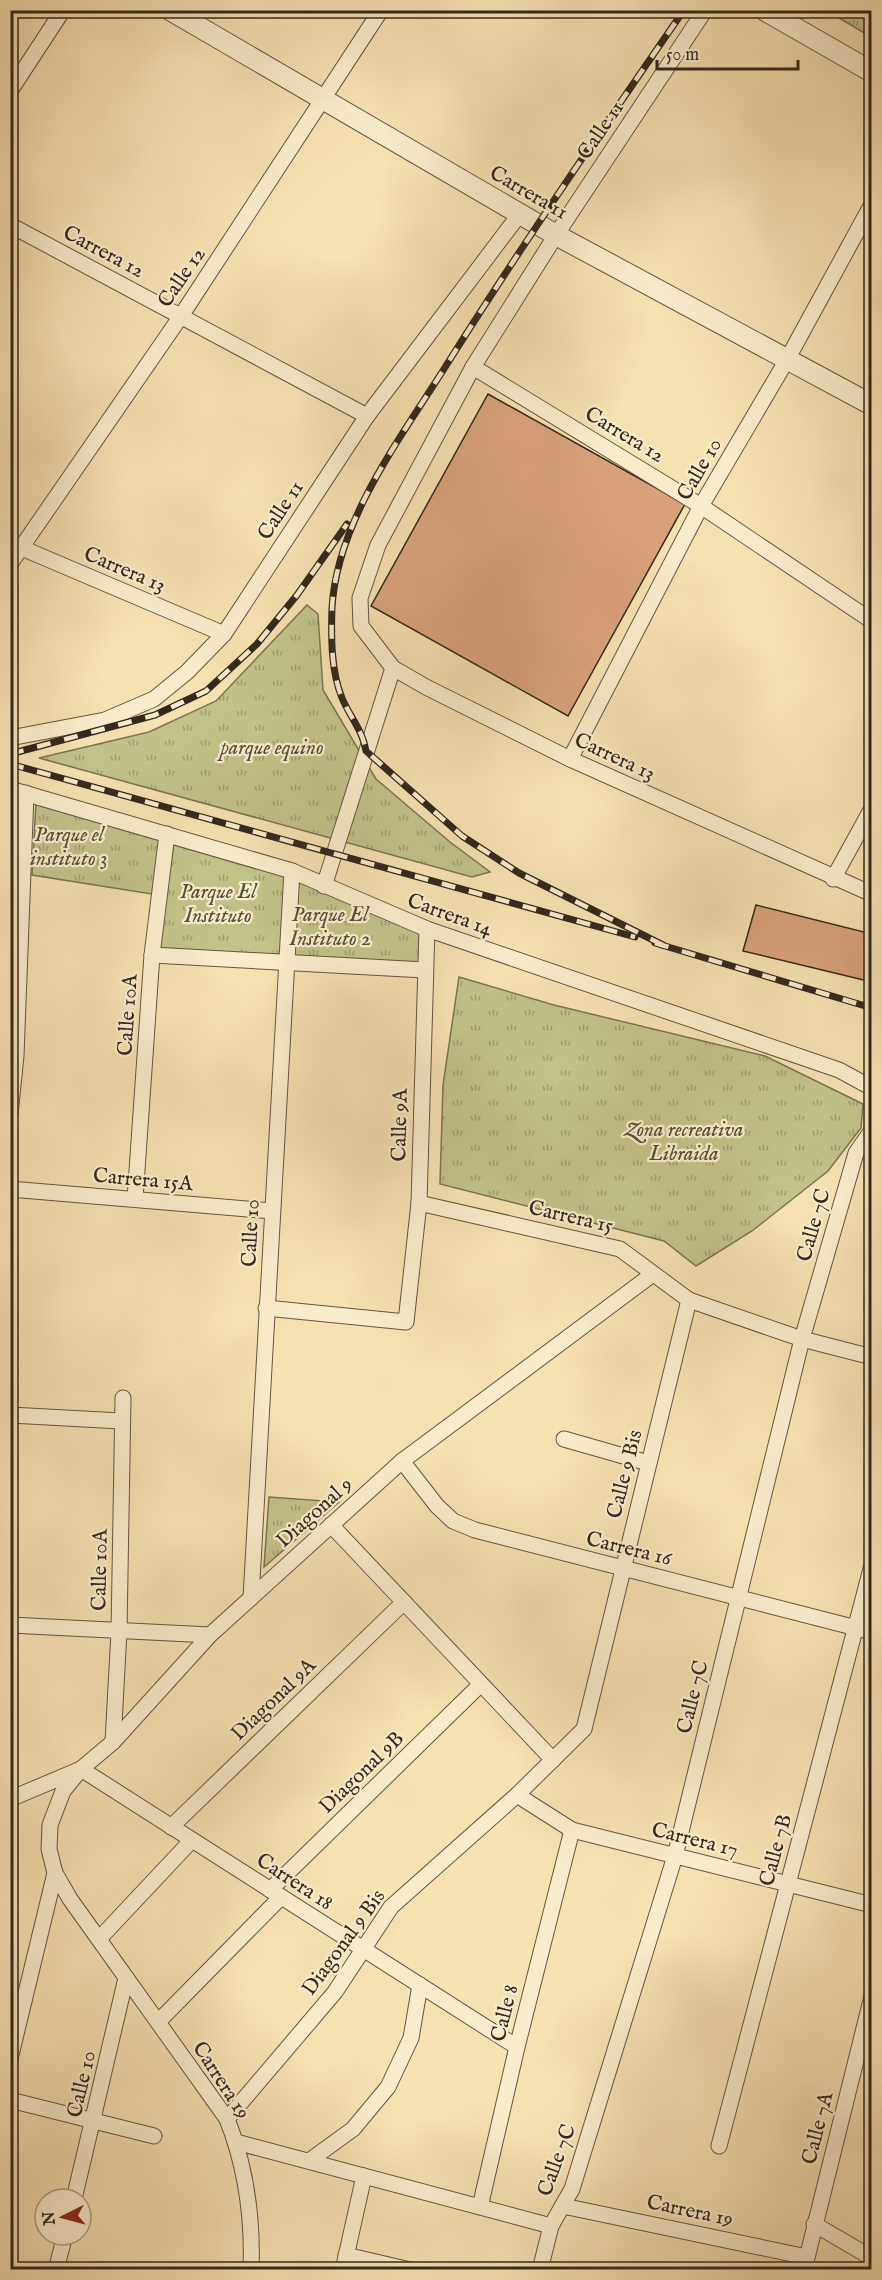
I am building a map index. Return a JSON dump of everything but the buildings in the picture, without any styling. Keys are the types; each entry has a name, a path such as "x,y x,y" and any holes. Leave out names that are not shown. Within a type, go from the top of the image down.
{"street":[{"path":"10,91 63,10"},
{"name":"Carrera 11","path":"170,10 519,215 872,405"},
{"name":"Calle 12","path":"10,564 16,545 181,316 381,10"},
{"name":"Calle 11","path":"362,626 360,598 378,545 473,367 556,235 705,10"},
{"path":"764,10 872,72"},
{"name":"Calle 10","path":"570,759 701,506 788,358 872,204"},
{"name":"Calle 11","path":"10,738 105,720 154,699 187,672 224,634 367,416 519,215"},
{"name":"Carrera 12","path":"10,225 367,416"},
{"name":"Carrera 12","path":"473,367 701,506 872,621"},
{"name":"Carrera 13","path":"16,545 224,634"},
{"name":"Carrera 13","path":"362,626 393,668 570,759 833,879 872,894"},
{"path":"324,886 393,668"},
{"name":"Carrera 14","path":"10,789 292,871 427,929 839,1070 872,1088"},
{"path":"10,1114 17,857 26,794"},
{"path":"833,879 872,808"},
{"name":"Calle 10A","path":"135,1199 153,955 167,834"},
{"name":"Calle 10","path":"251,1598 292,871"},
{"name":"Calle 9A","path":"266,1308 406,1322 419,1203 424,970 427,929"},
{"path":"153,955 424,970"},
{"name":"Calle 7C","path":"540,2270 551,2226 572,2188 675,1856 802,1339 856,1153 872,1130"},
{"name":"Carrera 15A","path":"10,1189 272,1210"},
{"name":"Carrera 15","path":"419,1203 620,1249 689,1300 802,1339 872,1357"},
{"name":"Diagonal 9","path":"50,1825 63,1791 81,1769 113,1742 210,1635 402,1461 653,1274"},
{"name":"Calle 9 Bis","path":"584,1729 621,1568 689,1300"},
{"name":"Calle 10A","path":"113,1742 119,1632 123,1398"},
{"path":"10,1415 121,1421"},
{"path":"564,1438 648,1463"},
{"name":"Carrera 16","path":"402,1461 437,1506 453,1521 475,1530 872,1632"},
{"path":"331,1525 553,1760"},
{"name":"Calle 7B","path":"719,2146 872,1565"},
{"name":"Diagonal 9A","path":"171,1827 404,1602"},
{"path":"10,1625 210,1635"},
{"name":"Diagonal 9B","path":"158,2022 275,1893 481,1684"},
{"name":"Diagonal 9 Bis","path":"227,2119 335,1992 392,1907 517,1795 584,1729"},
{"path":"10,1799 81,1769"},
{"name":"Carrera 18","path":"81,1769 517,2047"},
{"name":"Carrera 17","path":"517,1795 572,1830 872,1905"},
{"name":"Carrera 19","path":"50,1825 49,1849 55,1873 70,1899 227,2119 236,2142 551,2226"},
{"name":"Calle 8","path":"480,2207 517,2047 572,1830"},
{"path":"99,1940 192,1840"},
{"path":"10,2059 55,1873"},
{"name":"Calle 10","path":"77,2187 126,1978"},
{"path":"309,2161 354,2129 388,2087 411,2038 420,1986"},
{"name":"Calle 7A","path":"805,2263 872,1996"},
{"path":"10,2100 154,2136"},
{"path":"236,2142 250,2206 251,2270"},
{"path":"364,2176 344,2262 410,2270"},
{"name":"Carrera 19","path":"563,2206 805,2263"},
{"path":"814,2224 872,2258"},
{"path":"56,2270 62,2247"}],"green space":[{"path":"827,11 871,11 871,37"},
{"name":"parque equino","path":"307,605 318,614 323,690 376,779 450,842 490,872 472,877 39,758 149,732 216,701"},
{"path":"36,802 319,876 426,929 423,970 157,952 174,843 158,895 32,875"},
{"name":"Zona recreativa Libraida","path":"459,977 554,1005 765,1056 863,1104 861,1128 828,1171 752,1231 696,1266 664,1241 440,1184 443,1085"},
{"path":"269,1497 339,1502 264,1567"}],"railway":[{"path":"663,945 519,873 462,836 366,751 362,737 338,688 332,654 332,608 337,575 346,542 359,510 393,448 506,272 684,10"},
{"path":"10,754 155,715 206,691 257,644 297,595 347,524"},
{"path":"10,764 635,937"},
{"path":"655,943 872,1008"}],"park label":[{"name":"Parque el instituto 3","path":"69,846"},
{"name":"Parque El Instituto","path":"218,903"},
{"name":"Parque El Instituto 2","path":"330,926"}]}
